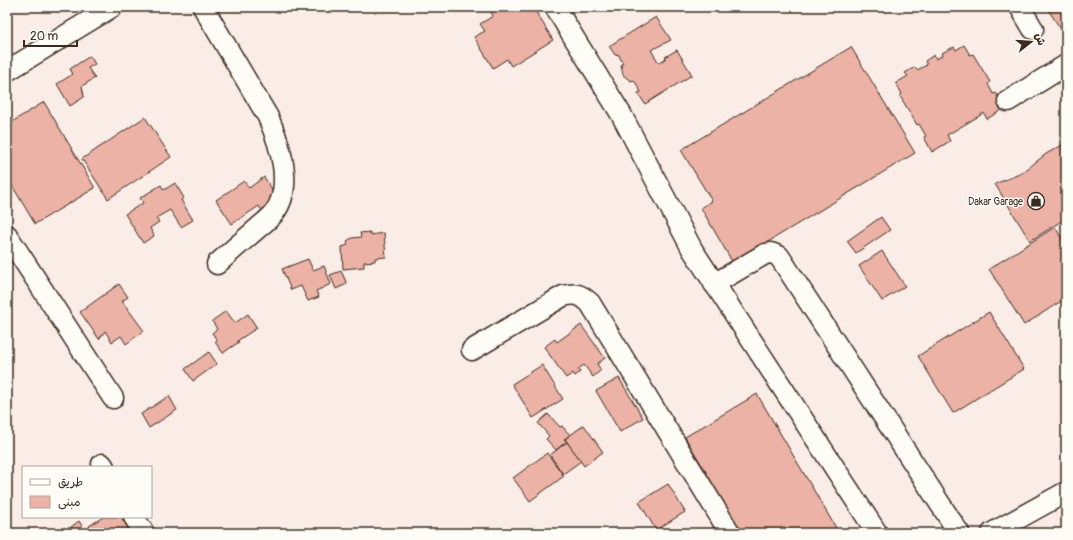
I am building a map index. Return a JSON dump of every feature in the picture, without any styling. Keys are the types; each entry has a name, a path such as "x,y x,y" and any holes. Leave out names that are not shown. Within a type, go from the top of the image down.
{"street":[{"path":"7,72 112,7"},
{"path":"203,7 268,117 275,132 281,152 284,173 282,197 274,213 217,264"},
{"path":"555,7 621,114 692,249 877,533"},
{"path":"1020,7 1033,29"},
{"path":"1008,101 1066,65"},
{"path":"7,235 113,398"},
{"path":"714,284 765,254 779,256 959,533"},
{"path":"472,350 563,296 573,294 582,296 590,303 730,533"},
{"path":"995,532 1066,492"},
{"path":"135,518 144,533"}],"building":[{"path":"498,7 533,7 553,40 511,66 507,59 493,68 474,37 485,31 480,24 493,16 491,12"},
{"path":"1066,7 1066,37 1047,8"},
{"path":"656,17 671,40 651,50 659,63 666,58 665,57 677,50 692,75 645,104 638,93 641,92 634,80 631,81 623,75 621,64 623,63 618,54 615,55 609,46"},
{"path":"964,45 970,55 973,54 990,82 988,84 993,94 996,93 1005,108 987,119 984,113 947,135 950,141 932,152 924,137 926,136 919,124 917,125 900,96 902,94 896,83 908,76 905,73 915,67 917,70 927,65 925,61 934,55 936,59 943,55 942,53 954,47 956,50"},
{"path":"851,47 915,153 733,263 701,208 712,201 681,150"},
{"path":"90,56 95,64 88,68 95,78 82,86 84,97 70,106 57,84 73,74 70,69"},
{"path":"44,102 95,188 35,224 7,177 7,125"},
{"path":"145,117 171,157 108,199 82,159"},
{"name":"Dakar Garage","path":"1066,143 1066,218 1030,241 995,184 1022,173 1046,154"},
{"path":"264,177 279,200 262,211 259,206 232,224 216,200 244,181 249,188"},
{"path":"175,183 184,198 181,200 193,220 181,227 170,210 156,218 159,222 150,228 154,236 143,243 125,214 143,203 140,198 161,185 164,190"},
{"path":"881,217 890,230 856,253 847,241"},
{"path":"1055,227 1066,245 1066,298 1024,325 989,269"},
{"path":"370,232 370,235 384,233 386,257 375,258 375,261 364,262 364,267 343,269 342,247 348,245 347,241 352,238 361,237 360,233"},
{"path":"882,251 905,286 882,301 859,266"},
{"path":"308,259 313,270 324,266 331,284 316,291 319,297 308,301 301,286 291,290 282,269"},
{"path":"341,271 347,284 336,289 330,275"},
{"path":"119,284 128,297 122,301 144,331 126,344 121,336 112,342 105,331 99,339 80,312"},
{"path":"226,311 235,323 248,314 257,328 237,341 239,342 223,353 215,342 217,340 212,333 217,329 212,321"},
{"path":"989,312 1024,369 953,413 918,356"},
{"path":"581,325 605,358 597,364 601,370 593,377 584,365 578,369 580,372 575,376 573,373 566,378 544,347 555,339 557,342"},
{"path":"209,352 217,364 193,381 185,369"},
{"path":"542,365 563,399 533,418 512,384"},
{"path":"619,378 643,418 620,432 596,391"},
{"path":"757,394 839,533 742,533 685,437"},
{"path":"169,396 177,410 149,428 141,414"},
{"path":"548,414 570,435 564,439 567,441 556,450 546,439 549,436 538,423"},
{"path":"584,425 603,452 584,466 565,439"},
{"path":"567,442 581,461 563,474 550,455"},
{"path":"547,453 564,476 530,501 513,478"},
{"path":"668,484 685,512 656,530 639,502"},
{"path":"101,518 122,518 131,533 93,533 89,526"},
{"path":"79,521 85,531 82,533 75,533 71,527"},
{"path":"715,526 720,533 705,533"}],"place":[{"name":"Dakar Garage","path":"1036,201"}]}
